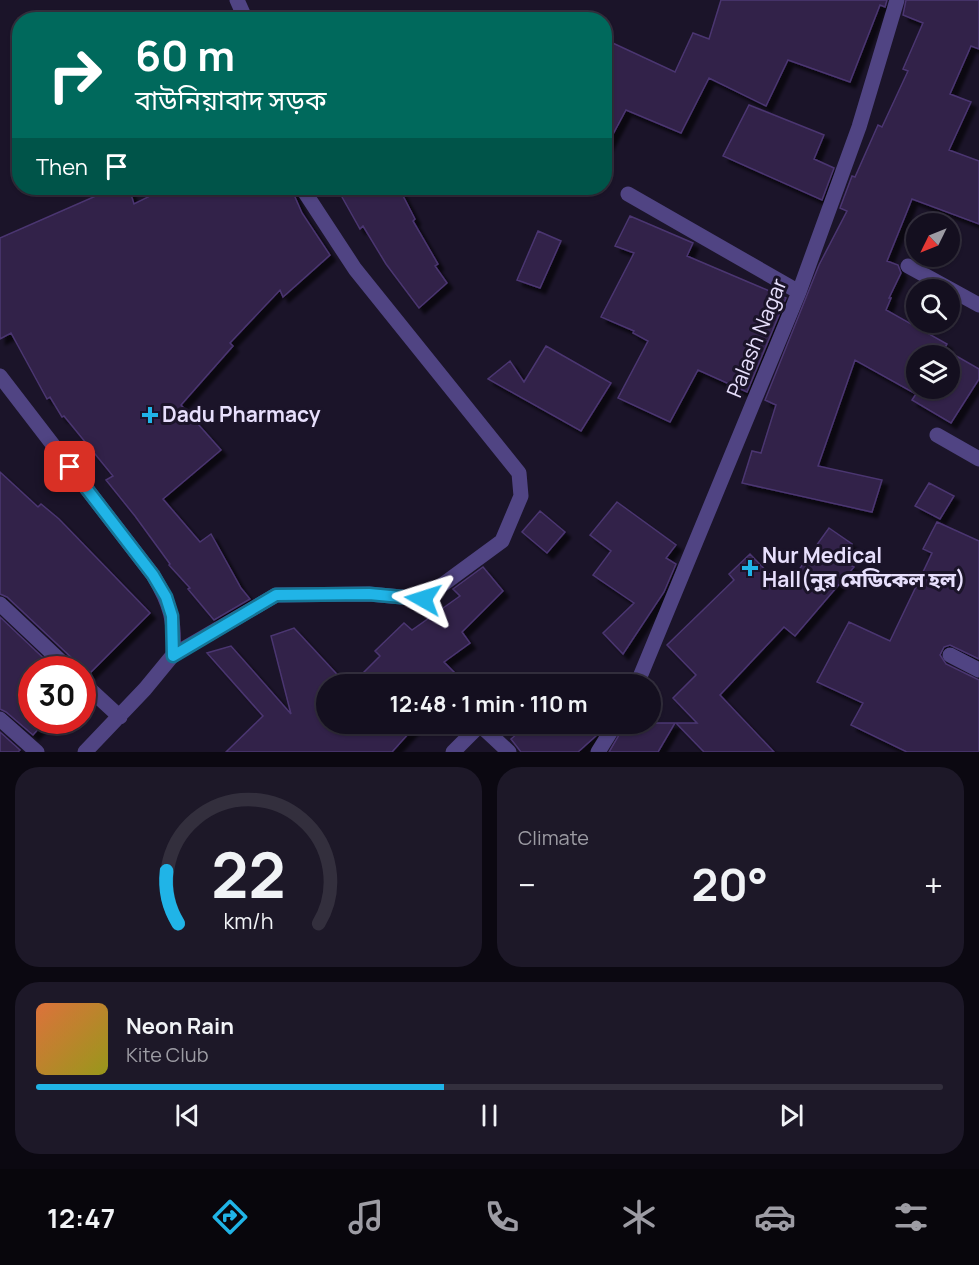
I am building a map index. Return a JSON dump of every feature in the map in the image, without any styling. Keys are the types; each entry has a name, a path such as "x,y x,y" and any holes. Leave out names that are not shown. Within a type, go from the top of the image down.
{"street":[{"name":"Palash Nagar","path":"641,674 800,292 860,127 897,0"},
{"path":"628,194 800,292"},
{"path":"85,752 120,717 173,656 276,595 369,594 423,599 502,541 520,496 519,473 355,268 307,195"},
{"path":"910,267 979,305"},
{"path":"0,376 153,575 166,597 172,616 173,656"},
{"path":"937,435 979,459"},
{"path":"0,604 55,656"},
{"path":"950,655 979,670"},
{"path":"96,695 120,717"},
{"path":"0,718 37,752"},
{"path":"453,752 480,725 509,752"},
{"path":"598,752 609,734"}],"building":[{"path":"721,0 887,0 885,7 880,5 850,82 788,60 766,106 709,78 681,133 626,110 612,136 612,43 675,72 693,33 709,39"},
{"path":"906,0 979,0 979,49 971,46 950,94 971,102 949,150 979,161 979,224 960,217 960,213 950,213 912,199 887,261 898,265 901,273 886,310 906,321 906,333 927,333 947,344 906,345 906,388 855,360 818,466 882,480 872,512 742,483 752,451 761,453 776,405 765,400 819,265 847,211 840,208 852,176 855,177 878,125 882,127 908,71 903,69 923,23 903,15"},
{"path":"749,105 824,135 814,159 834,168 822,200 723,156"},
{"path":"98,195 131,195 134,204 152,195 294,195 302,213 330,255 283,297 280,290 230,343 233,346 181,405 221,450 163,499 200,542 211,534 241,588 250,599 214,620 169,565 135,516 106,480 113,476 64,416 62,417 50,397 47,399 11,333 0,339 0,238"},
{"path":"341,195 403,195 415,219 413,221 438,264 435,266 447,283 419,308 386,264 363,226 360,229"},
{"path":"630,216 693,243 687,256 786,298 747,392 698,370 670,422 618,398 648,341 633,333 634,331 601,317 634,253 615,246"},
{"path":"538,231 561,241 540,288 517,280"},
{"path":"546,346 611,383 581,431 488,379 510,361 524,382"},
{"path":"960,358 979,369 979,379 951,423 912,400 960,399"},
{"path":"0,472 38,507 41,504 59,519 150,613 96,667 96,656 70,656 7,597 0,594"},
{"path":"929,483 954,496 940,519 915,506"},
{"path":"617,502 676,545 666,558 676,564 664,592 623,654 603,633 634,603 593,575 611,551 590,535"},
{"path":"540,511 565,532 547,553 522,532"},
{"path":"937,522 979,541 979,659 950,645 944,647 940,655 946,664 979,680 979,752 907,752 851,725 863,703 817,682 849,622 890,641 932,553 923,549"},
{"path":"829,528 852,544 840,560 854,567 795,636 784,627 720,695 774,752 704,752 676,723 697,723 673,698 696,675 667,645 734,580 729,574 750,554 772,577 775,574 788,585"},
{"path":"483,567 503,591 462,632 470,643 444,662 455,673 362,674 380,656 375,651 404,623 412,630 460,596 453,589"},
{"path":"0,617 41,656 18,656 18,722 0,709"},
{"path":"294,628 337,674 316,674 316,734 408,734 392,752 226,752 263,716 207,653 231,646 291,714 271,636"},
{"path":"661,723 675,723 658,752 609,752 620,734 661,734"},
{"path":"0,732 20,750 18,752 0,752"},
{"path":"517,734 597,735 578,752 521,752 511,739"}],"place":[{"name":"Dadu Pharmacy","path":"150,415"},
{"name":"Nur Medical Hall(নুর মেডিকেল হল)","path":"750,568"}],"route":[{"path":"70,467 153,575 166,597 172,616 173,656 276,595 369,594 423,599"}]}
